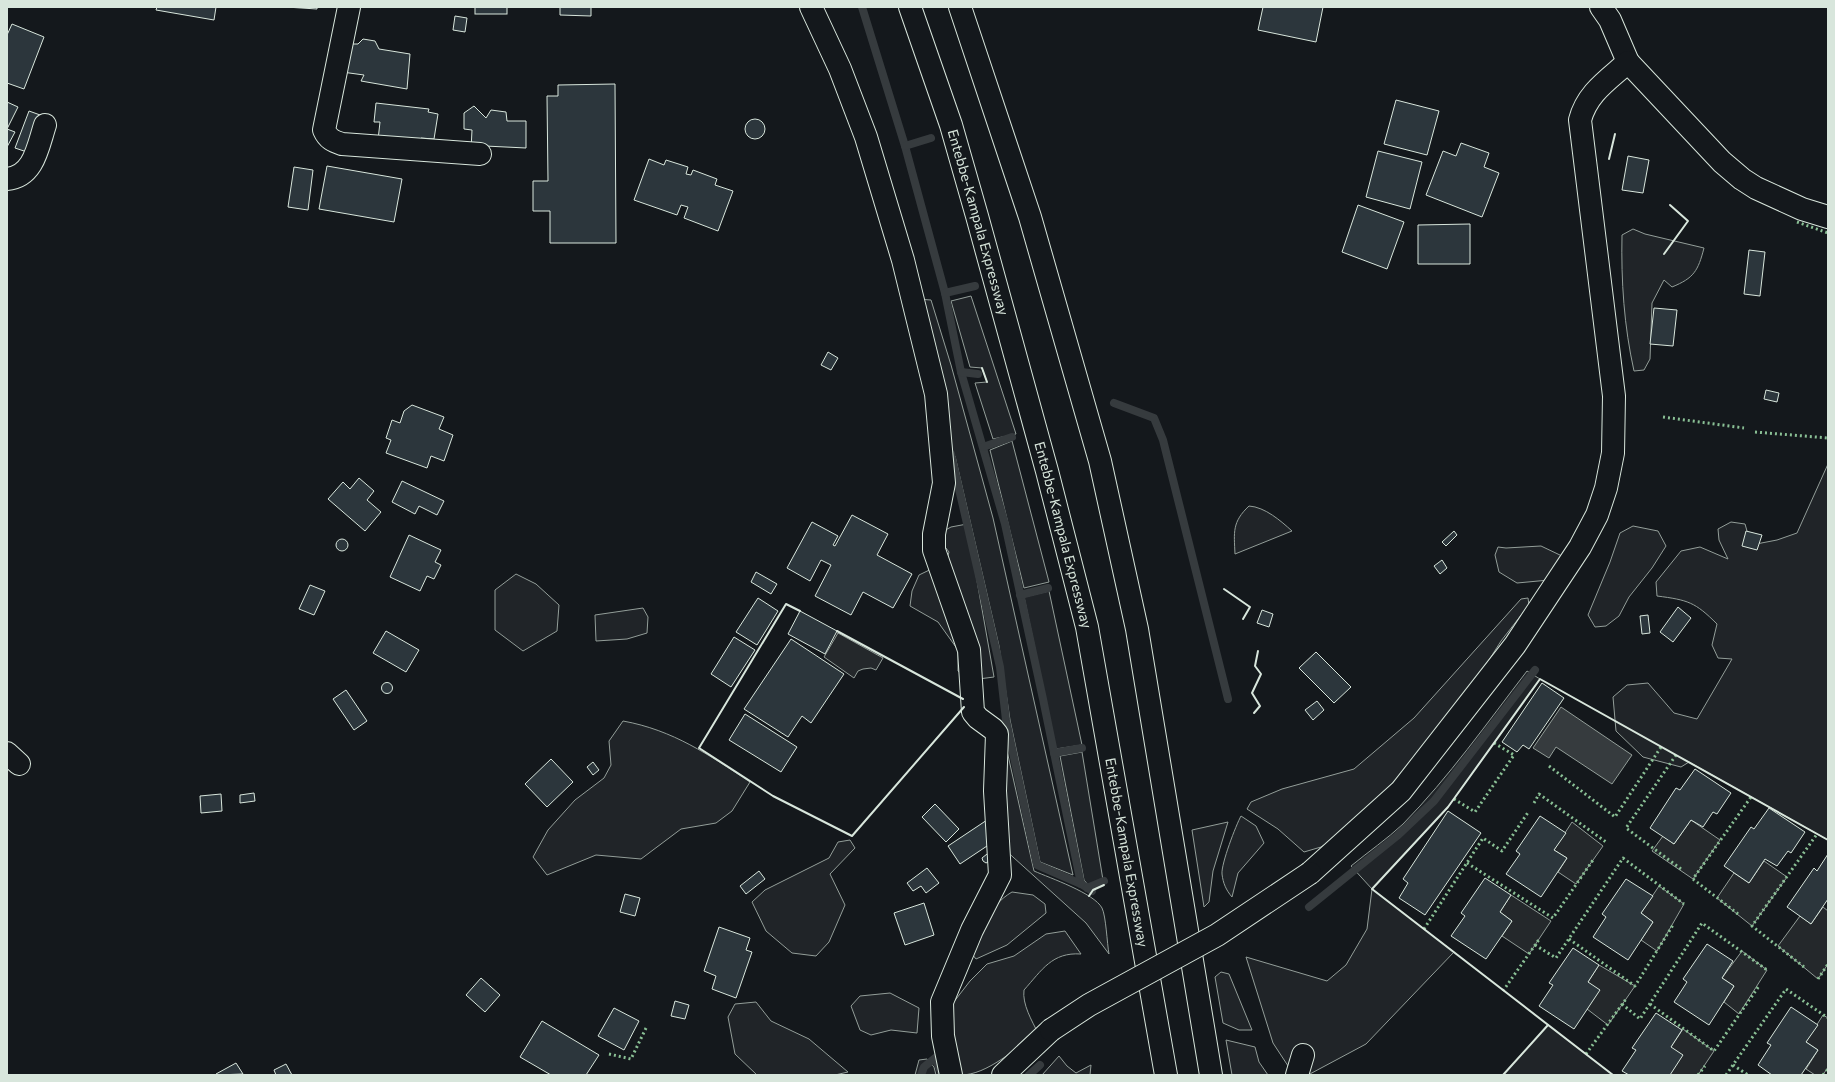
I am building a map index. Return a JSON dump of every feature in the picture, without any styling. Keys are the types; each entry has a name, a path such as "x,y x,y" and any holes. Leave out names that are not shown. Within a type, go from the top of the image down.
{"main road":[{"path":"349,7 324,130 327,136 332,141 342,144 480,154"},
{"path":"811,7 840,69 866,137 903,260 936,394 940,419 944,483 934,534 934,550 969,650 973,712 978,718 993,728 998,738 994,791 1000,875 972,930 942,1002 943,1036 951,1075"},
{"name":"Entebbe-Kampala Expressway","path":"910,7 951,125 977,216 1045,464 1087,627 1166,1075"},
{"path":"960,7 1030,217 1100,461 1137,629 1211,1075"},
{"path":"1601,7 1610,20 1628,62 1722,162 1742,179 1756,188 1789,203 1828,217"},
{"path":"1003,1075 1051,1030 1089,1005 1217,934 1310,873 1401,790 1515,645 1580,547 1597,515 1606,488 1613,453 1614,396 1580,120 1584,106 1591,95 1628,62"},
{"path":"7,179 12,179 24,173 33,163 45,125"}],"shaded area":[{"path":"1633,229 1645,234 1704,248 1700,263 1690,277 1672,287 1664,280 1652,303 1650,359 1644,370 1634,371 1626,320 1622,252 1622,235"},
{"path":"971,296 1016,434 993,439 975,383 987,382 982,368 970,367 951,301"},
{"path":"917,299 931,300 951,365 993,518 1073,875 1040,862 1010,720 999,646 955,456 950,457"},
{"path":"1012,441 1049,582 1024,588 990,450"},
{"path":"1828,464 1828,840 1689,762 1681,767 1643,757 1616,731 1613,697 1627,685 1648,683 1674,713 1697,719 1732,659 1718,658 1712,645 1717,624 1703,611 1690,603 1657,596 1656,582 1681,551 1700,547 1728,559 1719,540 1718,529 1731,522 1745,524 1751,545 1777,540 1797,533"},
{"path":"1249,506 1267,512 1292,531 1235,554 1235,528 1243,512"},
{"path":"967,524 994,677 971,680 958,671 958,650 938,622 910,606 912,591 919,575 946,562 949,552 942,543 942,532 951,527"},
{"path":"1633,526 1658,531 1666,546 1652,568 1629,597 1619,616 1606,626 1595,627 1588,615 1610,562 1620,533"},
{"path":"1541,546 1562,556 1549,580 1517,583 1499,572 1495,555 1498,547"},
{"path":"516,574 536,584 559,605 557,631 523,651 495,630 495,590"},
{"path":"1049,591 1082,745 1056,749 1024,597"},
{"path":"1528,598 1529,605 1501,641 1460,706 1417,759 1342,833 1321,847 1304,852 1278,829 1247,809 1251,802 1282,789 1354,769 1414,718 1521,599"},
{"path":"643,608 648,617 647,633 627,639 596,641 595,615"},
{"path":"838,633 883,658 876,670 871,668 863,669 858,671 854,678 824,657"},
{"path":"1527,671 1540,679 1448,807 1372,889 1351,866 1397,830 1420,806 1467,749"},
{"path":"1561,707 1632,755 1612,784 1556,747 1549,758 1533,748"},
{"path":"623,721 641,725 674,737 705,753 750,782 732,811 716,823 681,829 641,859 596,855 547,875 533,857 548,830 575,800 604,778 611,765 609,741"},
{"path":"1003,733 1034,871 1071,886 1097,902 1102,908 1103,912 1109,954 1086,923 1003,848"},
{"path":"1082,752 1103,880 1088,885 1084,880 1060,756"},
{"path":"1241,816 1256,826 1264,843 1238,873 1232,897 1226,889 1222,869 1229,845"},
{"path":"1691,820 1720,840 1693,879 1652,851 1663,836 1674,844"},
{"path":"1228,822 1213,871 1209,902 1204,907 1192,830"},
{"path":"1572,822 1603,846 1576,884 1558,872 1567,858 1554,850"},
{"path":"850,840 855,848 830,874 845,905 829,942 816,956 792,953 766,931 752,902 765,890 829,858 838,842"},
{"path":"1764,861 1787,877 1752,926 1717,898 1734,873 1749,883"},
{"path":"1659,886 1684,904 1657,951 1641,940 1653,922 1641,913"},
{"path":"1372,889 1454,952 1366,1044 1308,1075 1294,1075 1273,1043 1246,957 1327,981 1346,965 1367,929"},
{"path":"1012,892 1033,895 1045,904 1046,913 1007,945 976,959 972,954 991,911"},
{"path":"1511,895 1551,921 1529,954 1502,936 1512,921 1500,912"},
{"path":"1823,907 1828,911 1828,964 1818,979 1778,946 1800,916 1811,924"},
{"path":"1065,931 1081,954 1071,954 1055,959 1042,969 1024,990 1024,1001 1030,1018 1038,1033 991,1066 971,1074 961,1075 953,1055 953,1003 970,981 987,964 1014,956 1046,934"},
{"path":"1742,951 1767,970 1739,1014 1724,1002 1734,986 1722,978"},
{"path":"1599,965 1635,986 1608,1025 1587,1009 1588,982"},
{"path":"1221,972 1229,974 1252,1030 1239,1030 1223,1023 1215,977"},
{"path":"890,993 919,1008 917,1033 891,1030 871,1035 860,1030 851,1006 860,996"},
{"path":"756,1002 771,1021 809,1039 848,1072 835,1075 757,1075 735,1054 728,1017 735,1004"},
{"path":"1823,1015 1828,1018 1828,1067 1823,1075 1815,1075 1806,1069 1818,1050 1806,1042"},
{"path":"1548,1025 1613,1075 1503,1075"},
{"path":"1683,1029 1714,1051 1698,1075 1670,1075 1671,1047"},
{"path":"1226,1040 1255,1047 1259,1062 1268,1075 1232,1075"},
{"path":"1059,1056 1067,1066 1076,1073 1091,1065 1090,1075 1042,1075"},
{"path":"927,1059 934,1067 936,1075 915,1075 919,1060"}],"building":[{"path":"157,7 216,7 214,20 156,10"},
{"path":"286,7 317,7 317,9"},
{"path":"475,7 507,7 507,14 475,14"},
{"path":"560,7 591,7 591,16 560,15"},
{"path":"1263,7 1323,7 1316,42 1258,30"},
{"path":"455,16 467,18 465,32 453,30"},
{"path":"12,24 44,37 24,89 7,83 7,35"},
{"path":"363,39 375,41 379,49 410,54 407,89 361,81 364,75 342,72 348,44 358,44"},
{"path":"615,84 616,243 550,243 550,211 533,211 533,181 548,181 547,96 558,96 558,85"},
{"path":"1396,100 1439,111 1427,155 1384,144"},
{"path":"7,102 18,107 7,129"},
{"path":"376,103 429,109 428,112 438,114 434,139 421,138 421,145 378,140 380,122 374,122"},
{"path":"474,106 486,118 491,110 506,112 507,121 526,121 526,148 485,146 471,150 472,130 464,129 464,113"},
{"path":"29,111 43,116 30,153 15,148"},
{"path":"755,119 762,122 765,129 762,136 755,139 748,136 745,129 748,122"},
{"path":"7,129 15,132 7,147"},
{"path":"1461,143 1489,153 1484,167 1499,173 1482,217 1426,195 1443,151 1456,156"},
{"path":"1378,151 1422,162 1410,209 1366,197"},
{"path":"1628,156 1649,160 1643,193 1622,190"},
{"path":"649,159 664,165 666,160 688,167 686,174 691,175 693,170 717,179 715,185 733,191 718,231 684,218 688,207 681,205 677,215 634,200"},
{"path":"327,166 402,179 394,222 319,209"},
{"path":"294,167 313,170 308,210 288,207"},
{"path":"1358,205 1404,222 1387,269 1342,252"},
{"path":"1470,224 1470,264 1418,264 1418,225"},
{"path":"1749,250 1765,252 1760,296 1744,294"},
{"path":"1654,308 1677,310 1673,346 1650,344"},
{"path":"828,352 838,358 831,370 821,365"},
{"path":"1766,390 1779,393 1777,402 1764,399"},
{"path":"412,405 444,417 439,429 453,435 444,461 431,456 427,468 386,453 391,440 386,438 392,420 400,423 404,411"},
{"path":"359,478 374,491 367,500 381,512 365,531 328,499 343,482 350,489"},
{"path":"402,481 444,501 437,515 419,506 415,514 392,502"},
{"path":"852,515 888,534 877,555 912,574 893,608 863,592 851,615 815,596 831,565 821,560 810,581 787,568 812,522 838,536 833,545 835,546"},
{"path":"1454,531 1457,535 1446,546 1442,542"},
{"path":"1746,531 1762,535 1757,550 1742,546"},
{"path":"409,535 441,550 435,562 441,565 434,579 427,576 420,591 390,577"},
{"path":"344,539 347,540 347,550 340,551 337,550 336,543 337,540"},
{"path":"1442,560 1447,568 1440,574 1434,566"},
{"path":"756,572 777,584 771,594 751,582"},
{"path":"310,585 325,591 314,615 299,609"},
{"path":"758,598 778,611 757,645 736,632"},
{"path":"1678,607 1691,618 1673,642 1660,632"},
{"path":"1262,610 1273,614 1269,627 1257,623"},
{"path":"800,611 837,631 825,654 788,634"},
{"path":"1648,615 1650,633 1642,634 1640,616"},
{"path":"386,631 419,650 406,672 373,653"},
{"path":"734,637 755,650 731,687 711,674"},
{"path":"791,639 844,674 811,723 802,716 788,737 744,709"},
{"path":"1316,652 1351,687 1334,703 1299,668"},
{"path":"385,683 389,683 391,684 391,692 385,693 382,690 382,686"},
{"path":"1542,683 1564,698 1529,749 1523,745 1517,752 1502,742"},
{"path":"346,690 367,721 354,730 333,699"},
{"path":"1317,701 1324,710 1313,720 1305,710"},
{"path":"745,714 797,747 781,772 729,740"},
{"path":"551,759 573,782 547,807 525,784"},
{"path":"593,762 599,770 593,775 587,767"},
{"path":"1695,769 1731,793 1717,814 1713,812 1703,827 1691,820 1674,844 1650,828 1676,788 1680,790"},
{"path":"254,793 255,801 240,803 240,795"},
{"path":"221,794 222,811 201,813 200,796"},
{"path":"935,804 959,829 946,842 922,817"},
{"path":"1769,808 1805,832 1791,853 1788,851 1777,866 1765,859 1749,883 1724,866 1751,827 1754,829"},
{"path":"1448,811 1481,833 1425,915 1399,898 1408,883 1403,879"},
{"path":"993,816 1005,834 960,864 948,846"},
{"path":"1540,816 1566,833 1554,850 1567,858 1541,897 1506,874 1520,854 1516,851"},
{"path":"987,854 990,856 988,862 986,863 982,858"},
{"path":"1828,854 1828,899 1811,924 1787,907 1814,868 1817,871"},
{"path":"927,868 939,883 926,893 921,886 913,891 907,883"},
{"path":"759,871 765,879 746,894 740,886"},
{"path":"1485,878 1511,895 1500,912 1512,921 1486,959 1451,936 1465,916 1461,913"},
{"path":"1626,879 1653,896 1641,913 1653,922 1628,960 1593,937 1606,917 1602,914"},
{"path":"625,894 640,898 635,916 620,912"},
{"path":"924,903 934,935 905,945 894,913"},
{"path":"719,927 750,938 746,950 752,952 736,998 712,989 716,976 704,971"},
{"path":"1707,944 1733,961 1722,978 1734,986 1709,1025 1674,1002 1687,982 1683,979"},
{"path":"1573,948 1599,965 1588,982 1600,990 1574,1029 1539,1006 1553,985 1549,983"},
{"path":"481,978 500,995 485,1012 466,995"},
{"path":"675,1001 689,1005 685,1019 671,1016"},
{"path":"1791,1007 1818,1025 1806,1042 1818,1050 1801,1075 1772,1075 1758,1065 1771,1045 1767,1043"},
{"path":"614,1008 639,1021 624,1050 598,1036"},
{"path":"1656,1013 1682,1030 1671,1047 1683,1055 1670,1075 1629,1075 1622,1071 1636,1050 1632,1048"},
{"path":"542,1021 599,1055 586,1075 551,1075 520,1057"},
{"path":"236,1063 243,1074 216,1074"},
{"path":"286,1064 292,1075 276,1075 274,1070"}],"waterway":[{"path":"862,7 905,146 945,293 961,372 1005,524 1081,884"},
{"path":"905,146 931,138"},
{"path":"945,293 975,286"},
{"path":"961,372 978,374"},
{"path":"1114,403 1154,418 1163,440 1228,699"},
{"path":"983,447 1012,437"},
{"path":"951,454 1000,667 1006,720 1037,865 1081,884 1092,891"},
{"path":"1020,595 1048,588"},
{"path":"1309,907 1397,836 1434,801 1535,670"},
{"path":"1054,753 1082,748"},
{"path":"1087,888 1104,881"},
{"path":"921,1075 924,1067 935,1058 941,1072"},
{"path":"1029,1075 1040,1065"}],"hedge":[{"path":"1797,222 1828,233"},
{"path":"1663,417 1744,428"},
{"path":"1755,432 1828,438"},
{"path":"1454,799 1475,812 1514,755 1494,743"},
{"path":"1549,766 1615,817 1661,747"},
{"path":"1676,755 1626,828 1681,869"},
{"path":"1534,803 1539,794 1606,842"},
{"path":"1738,914 1693,879 1751,797"},
{"path":"1424,929 1483,838 1502,851 1529,811"},
{"path":"1804,967 1752,926 1817,834"},
{"path":"1535,945 1556,958 1623,858 1684,904"},
{"path":"1467,863 1553,918 1593,860"},
{"path":"1622,1004 1640,1019 1702,923 1767,970"},
{"path":"1569,939 1635,986 1673,925"},
{"path":"1503,991 1540,938"},
{"path":"1818,979 1828,964"},
{"path":"1650,1004 1714,1051 1759,986"},
{"path":"1726,1075 1786,989 1828,1018"},
{"path":"1586,1054 1626,999"},
{"path":"609,1054 631,1059 647,1026"},
{"path":"1733,1065 1748,1075"},
{"path":"1698,1075 1705,1066"},
{"path":"1823,1075 1828,1069"}],"wall":[{"path":"1609,159 1615,134"},
{"path":"1664,254 1688,221 1670,205"},
{"path":"982,368 987,382"},
{"path":"1224,589 1250,607 1243,619"},
{"path":"800,611 786,604 699,748 773,796 852,836 964,707"},
{"path":"837,631 963,699"},
{"path":"1254,713 1260,706 1252,693 1261,674 1255,666 1258,651"},
{"path":"1613,1075 1372,889 1448,807 1540,679 1828,840"},
{"path":"1089,896 1093,890 1104,885"},
{"path":"1503,1075 1548,1025"}]}
